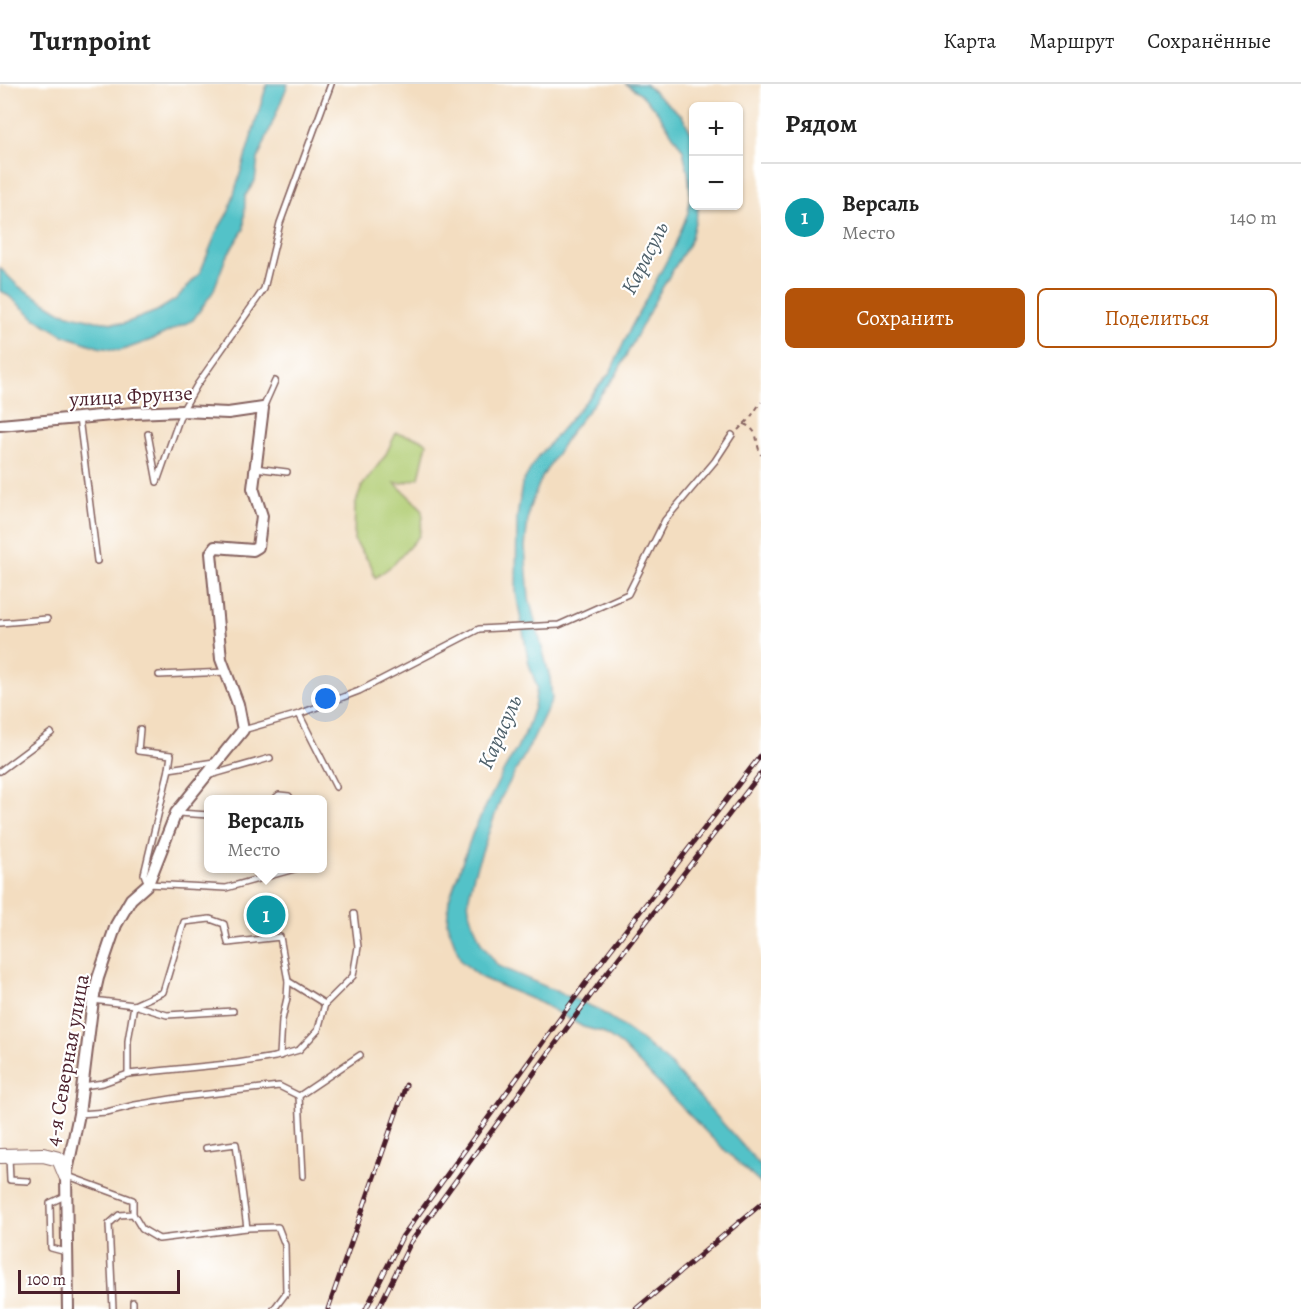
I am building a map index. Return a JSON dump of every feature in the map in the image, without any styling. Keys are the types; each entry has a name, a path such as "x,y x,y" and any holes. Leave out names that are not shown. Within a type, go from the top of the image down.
{"street":[{"name":"улица Фрунзе","path":"0,425 79,417 182,411 228,413 263,408"},
{"path":"243,730 238,704 221,659 211,553 215,547 253,550 258,547 262,516 253,489 263,408"},
{"name":"4-я Северная улица","path":"68,1309 66,1176 79,1114 93,1000 116,926 131,899 148,884 176,813 243,730"},
{"path":"59,1159 72,1149"},
{"path":"5,1156 42,1155 59,1159"},
{"path":"59,1159 66,1176"}],"lane":[{"path":"147,434 157,482 182,411 197,385 264,289 280,223 331,84"},
{"path":"263,408 275,381"},
{"path":"79,417 97,561"},
{"path":"243,730 299,714 359,691 479,629 559,625 628,594 665,520 715,461 732,435"},
{"path":"255,468 287,472"},
{"path":"0,623 47,619"},
{"path":"159,675 225,672"},
{"path":"299,714 336,787"},
{"path":"140,729 138,751 171,755 144,874 148,884 226,888 280,873"},
{"path":"0,771 51,733"},
{"path":"206,777 270,758"},
{"path":"169,769 217,762"},
{"path":"176,813 204,815"},
{"path":"81,1086 103,1083 128,1074 237,1063 280,1056 299,1050 318,1030 325,1004 353,976 358,947 354,915"},
{"path":"134,1005 163,993 184,922 210,919 225,924 228,943 280,938 288,981 282,1020 280,1056"},
{"path":"288,981 325,1004"},
{"path":"93,1000 134,1005 168,1015 233,1011"},
{"path":"128,1074 128,1041 134,1005"},
{"path":"299,1096 360,1055"},
{"path":"79,1114 107,1112 183,1097 279,1086 299,1096"},
{"path":"299,1096 303,1176"},
{"path":"206,1148 236,1144 247,1228"},
{"path":"5,1156 10,1180 28,1181"},
{"path":"66,1176 133,1200 133,1214 142,1229 159,1239 247,1228 278,1227 285,1245 286,1293 274,1309"},
{"path":"67,1195 50,1203 51,1248 67,1252"},
{"path":"113,1309 109,1224 119,1215 133,1214"}],"path":[{"path":"761,402 744,424 756,432 761,454"}],"green space":[{"path":"396,433 419,438 427,443 419,478 395,483 421,508 423,517 419,536 394,564 375,578 371,565 354,540 355,505 362,486 385,456"}],"water":[{"path":"267,84 288,84 258,159 255,181 245,196 244,229 226,257 213,292 193,320 151,340 120,351 98,347 63,335 36,319 0,291 0,268 18,286 61,312 96,321 123,324 157,311 175,300 200,273 217,231 229,211"},
{"path":"626,84 645,84 682,116 689,129 689,182 683,150 657,111 640,93"},
{"path":"689,203 689,210 698,210 690,242 659,293 616,375 570,433 542,477 529,509 525,547 529,598 550,678 552,699 501,798 474,874 468,901 470,915 481,943 498,966 597,1009 668,1062 761,1166 761,1184 712,1138 622,1046 602,1032 583,1027 541,1003 482,978 461,961 447,923 449,900 473,832 524,736 534,707 537,687 529,664 516,593 517,518 522,484 537,458 610,373 630,329 674,247 688,213"}],"railway":[{"path":"366,1309 402,1237 598,966 761,755"},
{"path":"378,1309 411,1242 607,973 761,773"},
{"path":"328,1309 406,1085"},
{"path":"636,1309 761,1204"}],"place":[{"name":"Версаль","path":"266,915"}],"water label":[{"name":"Карасуль","path":"645,258"},
{"name":"Карасуль","path":"500,732"}]}
